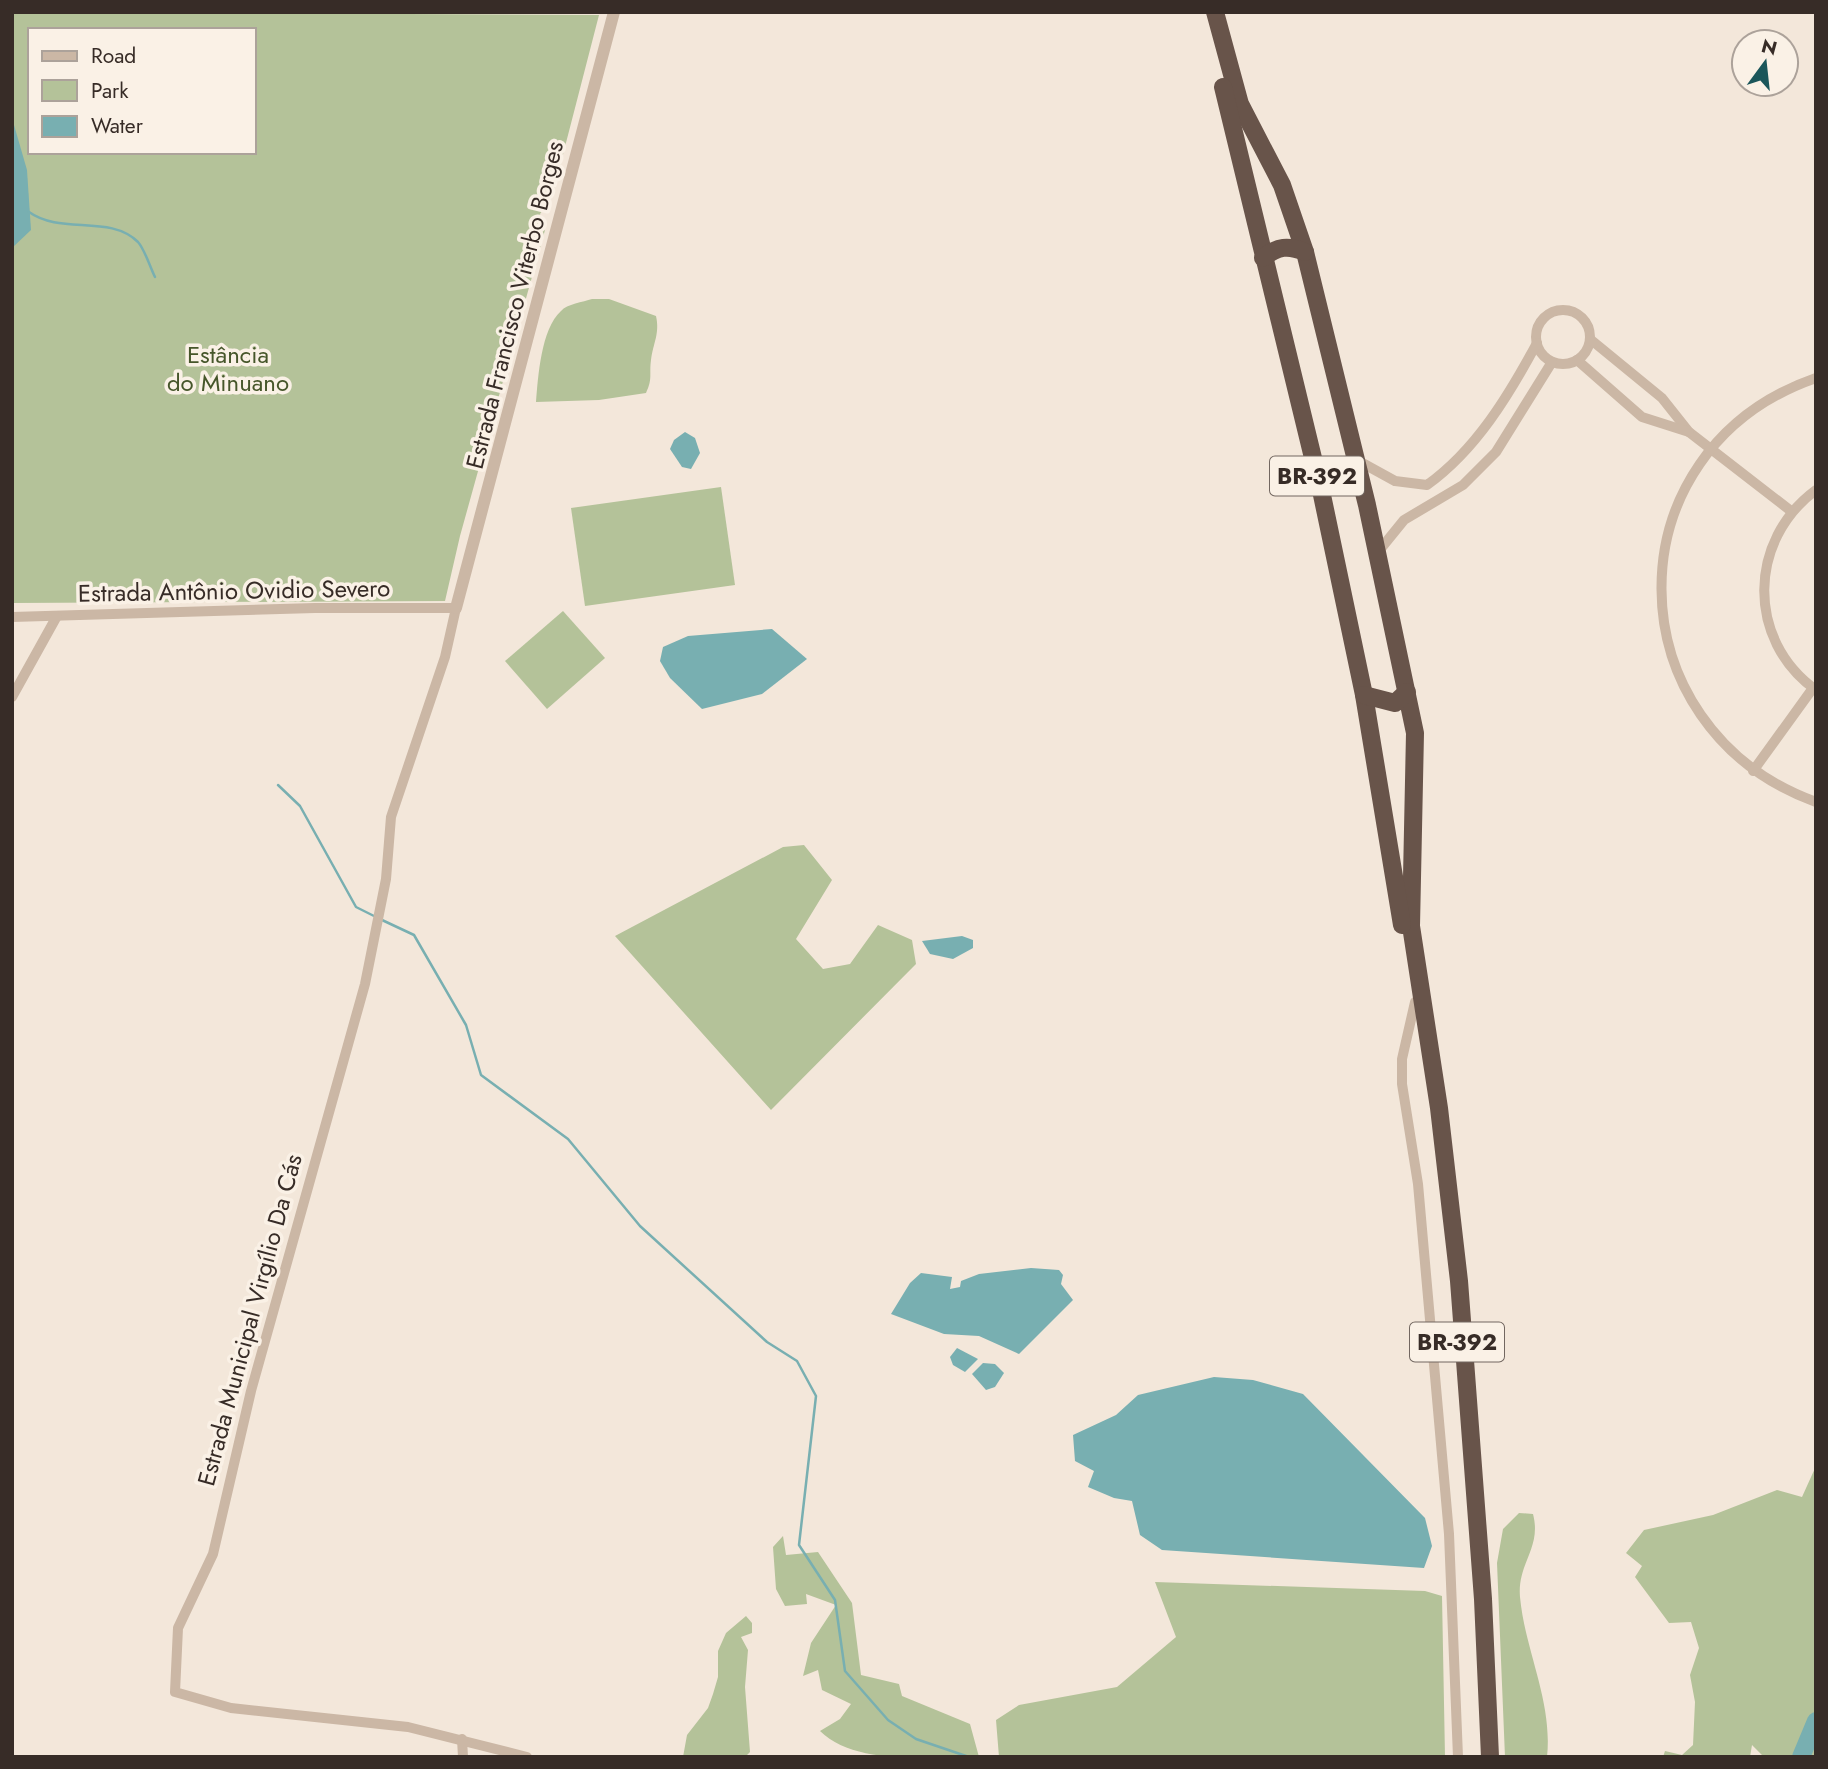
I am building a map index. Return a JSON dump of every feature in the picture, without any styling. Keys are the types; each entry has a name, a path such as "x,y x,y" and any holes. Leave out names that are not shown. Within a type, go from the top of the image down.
{"highway":[{"name":"BR-392","path":"1205,12 1322,495 1364,695 1415,1002 1441,1178 1453,1293 1470,1501 1483,1757"},
{"name":"BR-392","path":"1215,12 1240,104 1282,185 1305,252 1377,552 1415,733 1410,926 1439,1108 1459,1281 1483,1599 1490,1757"},
{"path":"1263,258 1275,249 1285,247 1305,252"},
{"path":"1364,695 1395,703 1407,692"}],"street":[{"name":"Estrada Francisco Viterbo Borges","path":"456,608 614,12"},
{"path":"1590,339 1586,351 1577,360 1565,364 1552,362 1542,354 1537,343 1537,330 1544,319 1561,311 1574,313 1584,321 1590,339 1662,398 1689,432 1791,511"},
{"path":"1353,458 1395,481 1427,485 1451,466 1482,431 1537,343"},
{"path":"1577,360 1642,417 1689,432"},
{"path":"1377,552 1404,520 1463,485 1496,453 1552,362"},
{"path":"1816,378 1777,394 1755,408 1711,450 1688,483 1669,530 1661,580 1664,628 1678,675 1701,718 1717,738 1753,771 1774,784 1816,802"},
{"path":"1753,771 1815,689 1785,660 1773,636 1765,611 1763,584 1768,558 1791,511 1816,491"},
{"name":"Estrada Antônio Ovidio Severo","path":"12,617 315,608 456,608"},
{"name":"Estrada Municipal Virgílio Da Cás","path":"456,608 444,657 391,817 386,879 365,984 254,1378 213,1554 178,1628 174,1660 175,1692 203,1703 408,1727 527,1757"},
{"path":"12,697 57,616"},
{"path":"1415,1002 1402,1059 1402,1084 1418,1184 1449,1534 1458,1757"},
{"path":"462,1739 463,1757"}],"green space":[{"name":"Estância do Minuano","path":"12,12 599,15 552,197 540,214 545,230 460,536 445,601 12,603"},
{"path":"592,299 609,299 656,316 657,333 646,393 599,400 536,402 542,354 554,319 567,307"},
{"path":"721,487 735,585 585,606 571,508"},
{"path":"563,611 605,658 547,709 505,661"},
{"path":"804,845 832,880 796,939 823,969 850,964 878,925 912,940 916,964 771,1110 615,936 783,847"},
{"path":"1816,1466 1816,1757 1764,1757 1752,1745 1750,1757 1663,1757 1665,1751 1682,1755 1693,1745 1695,1702 1690,1675 1699,1648 1691,1622 1669,1623 1635,1577 1642,1566 1626,1553 1644,1530 1713,1515 1777,1490 1802,1497"},
{"path":"1519,1513 1533,1514 1535,1526 1532,1546 1522,1574 1520,1597 1546,1716 1547,1757 1505,1757 1497,1563 1503,1529"},
{"path":"783,1536 786,1555 818,1552 852,1603 861,1675 899,1684 902,1696 970,1724 979,1757 917,1758 873,1755 835,1742 820,1731 840,1719 851,1704 822,1690 818,1670 803,1676 811,1643 836,1605 806,1594 807,1604 785,1606 776,1589 773,1547"},
{"path":"1155,1582 1425,1591 1442,1596 1445,1757 999,1757 996,1720 1019,1705 1117,1687 1176,1637"},
{"path":"746,1616 752,1623 752,1633 741,1637 748,1650 745,1687 750,1752 745,1757 683,1757 687,1735 708,1708 713,1694 718,1677 718,1651 726,1633"}],"water":[{"path":"12,118 27,170 31,230 12,248"},
{"path":"685,432 695,438 700,453 691,469 682,467 670,449 674,440"},
{"path":"772,629 807,659 762,694 702,709 670,678 660,661 663,647 688,636"},
{"path":"962,936 973,940 973,948 953,959 930,954 922,941"},
{"path":"1031,1268 1059,1270 1063,1275 1061,1284 1073,1300 1019,1354 979,1336 944,1334 891,1314 910,1283 921,1273 952,1277 950,1289 960,1287 961,1281 979,1274"},
{"path":"957,1348 978,1359 965,1372 953,1365 950,1357"},
{"path":"983,1363 995,1364 1004,1373 995,1387 986,1390 972,1374"},
{"path":"1214,1377 1253,1380 1303,1394 1425,1518 1432,1546 1424,1568 1162,1550 1140,1535 1132,1501 1114,1498 1088,1487 1094,1471 1075,1461 1073,1435 1116,1415 1138,1395"}],"waterway":[{"path":"29,212 42,219 100,226 127,234 141,245 155,277"},
{"path":"278,785 300,806 356,907 376,917"},
{"path":"382,920 414,935 466,1025 481,1075 568,1139 640,1226 767,1342 797,1361 816,1396 799,1545 835,1600 845,1671 888,1720 916,1739 969,1757"},
{"path":"1801,1757 1816,1721"}]}
